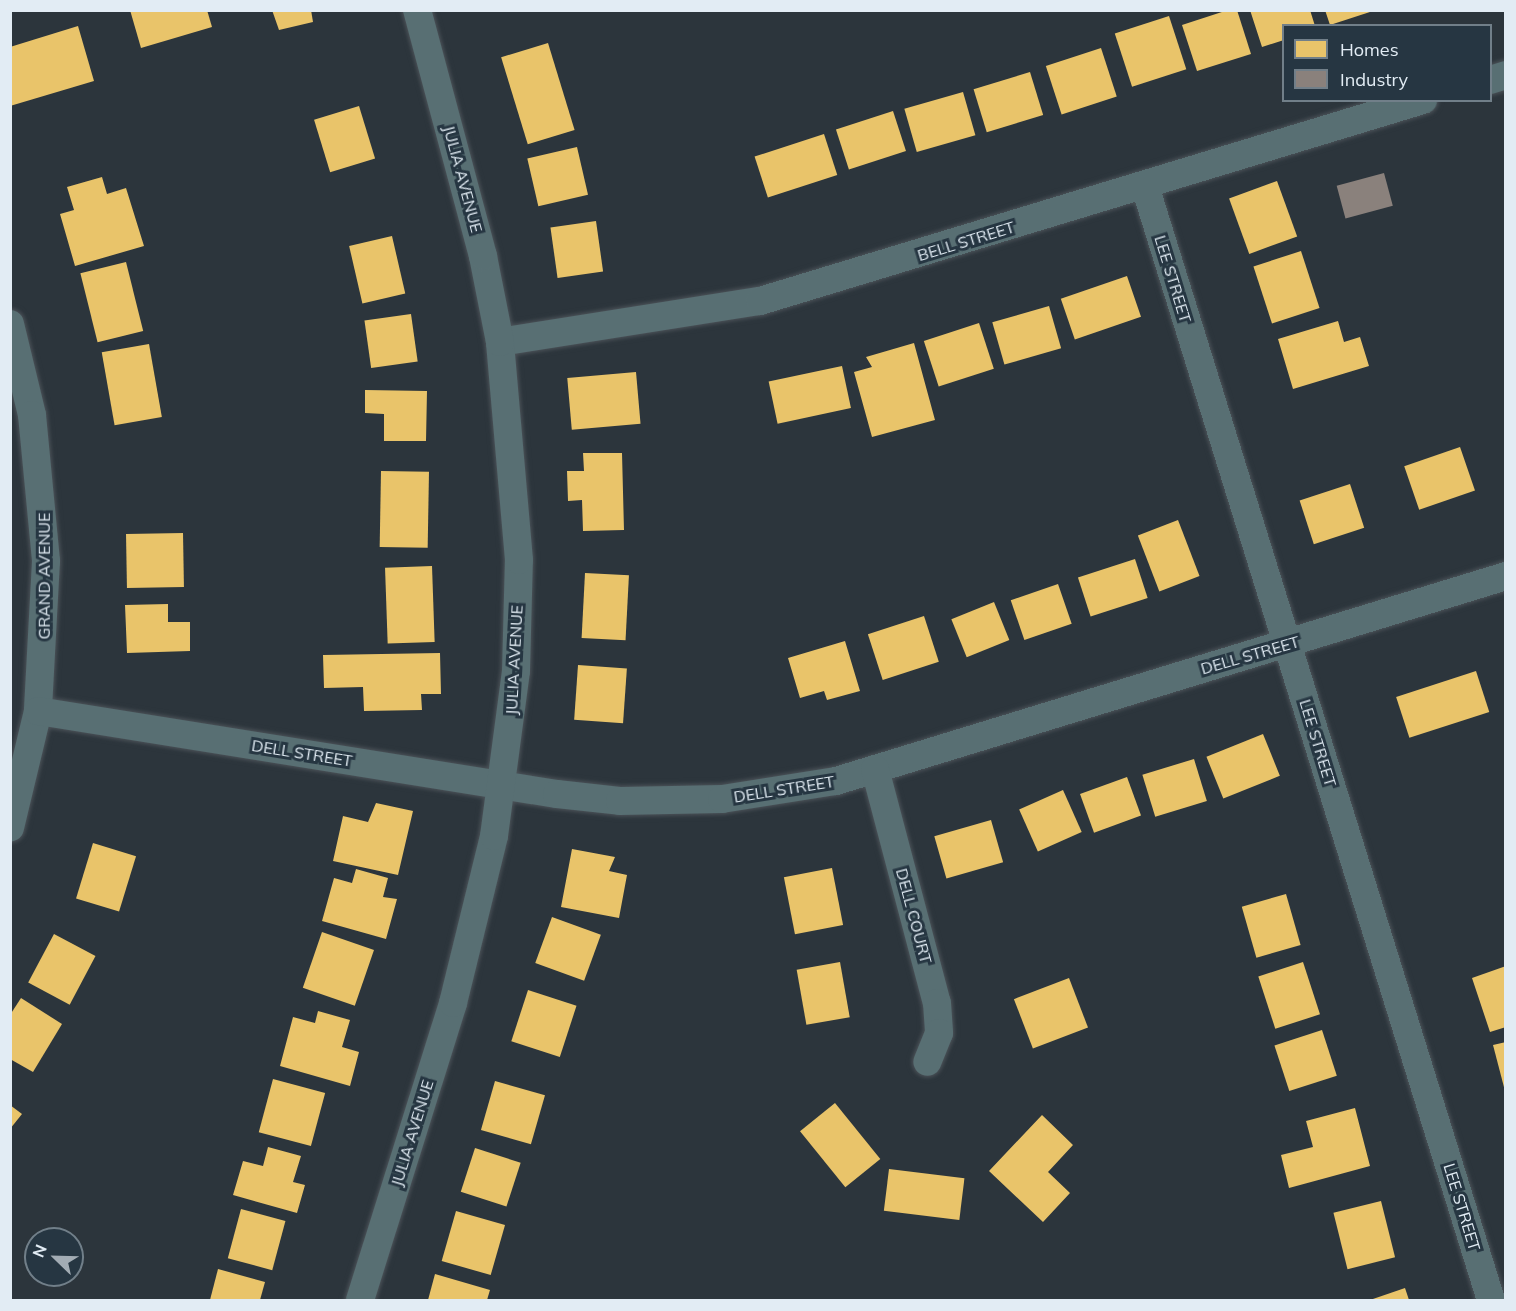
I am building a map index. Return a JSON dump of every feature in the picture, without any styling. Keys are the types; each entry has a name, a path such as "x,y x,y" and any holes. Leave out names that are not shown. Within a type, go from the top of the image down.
{"street":[{"name":"JULIA AVENUE","path":"360,1300 453,1003 502,785 516,671 519,560 513,449 500,342 483,256 417,10"},
{"name":"BELL STREET","path":"500,342 760,301 1417,102"},
{"name":"LEE STREET","path":"1145,186 1491,1300"},
{"name":"GRAND AVENUE","path":"10,324 33,415 43,498 46,561 38,711 10,828"},
{"name":"DELL STREET","path":"38,711 502,785 620,801 682,802 783,791 875,769 1506,576"},
{"name":"DELL COURT","path":"875,769 937,1003 939,1033 927,1062"}],"building: Homes":[{"path":"130,10 207,10 212,27 141,48"},
{"path":"272,10 311,10 313,22 279,30"},
{"path":"1228,10 1237,10 1251,54 1197,71 1182,25"},
{"path":"1250,10 1310,10 1314,24 1282,24 1282,41 1262,47"},
{"path":"1325,10 1373,10 1333,24 1330,24"},
{"path":"1169,16 1186,69 1132,87 1115,34"},
{"path":"78,26 94,81 10,106 10,47"},
{"path":"548,43 575,130 528,144 501,57"},
{"path":"1101,48 1117,97 1062,114 1046,66"},
{"path":"1030,72 1043,115 987,132 974,89"},
{"path":"963,92 975,135 917,152 904,109"},
{"path":"359,106 375,159 330,172 314,120"},
{"path":"893,111 906,151 849,169 836,130"},
{"path":"824,134 837,175 768,197 755,157"},
{"path":"577,147 588,195 538,206 527,158"},
{"path":"102,177 107,194 126,188 144,246 75,266 60,214 74,210 67,187"},
{"path":"1277,181 1297,236 1249,254 1229,198"},
{"path":"596,221 603,272 558,278 550,227"},
{"path":"392,236 405,293 362,303 349,246"},
{"path":"1301,251 1320,308 1272,324 1253,266"},
{"path":"126,262 143,331 98,342 80,273"},
{"path":"1127,276 1141,317 1075,339 1061,299"},
{"path":"1049,306 1061,348 1004,365 992,322"},
{"path":"411,314 418,362 371,368 364,321"},
{"path":"1338,321 1344,342 1360,337 1369,366 1293,389 1278,339"},
{"path":"979,323 994,369 939,387 924,341"},
{"path":"914,343 935,420 872,437 854,372 872,367 866,357"},
{"path":"149,344 162,417 115,425 102,352"},
{"path":"842,366 851,408 778,424 769,382"},
{"path":"636,372 641,424 572,430 567,378"},
{"path":"365,390 427,391 426,441 384,441 384,414 365,413"},
{"path":"1460,447 1475,490 1419,510 1404,466"},
{"path":"583,453 622,453 624,530 583,531 582,500 568,501 567,471 584,471"},
{"path":"381,471 429,472 428,548 380,547"},
{"path":"1350,484 1364,528 1314,544 1300,500"},
{"path":"1178,520 1200,576 1159,591 1138,535"},
{"path":"183,533 184,587 127,588 126,534"},
{"path":"1135,559 1148,598 1091,617 1078,578"},
{"path":"432,566 435,642 388,644 385,568"},
{"path":"585,573 629,575 626,640 582,638"},
{"path":"1058,584 1072,624 1024,640 1011,600"},
{"path":"994,602 1009,640 967,657 951,619"},
{"path":"168,604 168,622 190,622 190,651 127,653 125,605"},
{"path":"924,616 939,662 883,680 868,634"},
{"path":"845,641 860,691 827,700 824,691 800,698 788,658"},
{"path":"440,653 441,694 421,694 422,710 364,711 363,687 324,688 323,655"},
{"path":"578,665 627,668 623,723 574,720"},
{"path":"1476,671 1489,712 1409,738 1396,697"},
{"path":"1263,734 1280,776 1223,799 1206,757"},
{"path":"1194,759 1207,801 1155,817 1142,775"},
{"path":"1127,777 1141,816 1094,833 1080,794"},
{"path":"1063,790 1082,832 1038,852 1019,810"},
{"path":"376,803 413,811 398,875 333,861 343,816 368,822"},
{"path":"991,820 1003,862 946,879 934,836"},
{"path":"93,843 136,856 119,912 76,898"},
{"path":"572,849 615,857 609,871 627,875 619,918 561,907"},
{"path":"832,868 843,925 795,934 784,877"},
{"path":"356,869 388,878 383,897 397,899 386,939 322,921 334,878 352,883"},
{"path":"1286,894 1301,945 1256,958 1242,907"},
{"path":"552,917 601,935 584,981 535,963"},
{"path":"322,932 374,950 355,1006 303,988"},
{"path":"54,934 95,956 70,1005 28,983"},
{"path":"840,962 850,1017 806,1025 797,970"},
{"path":"1303,962 1320,1014 1275,1029 1258,977"},
{"path":"1506,966 1506,1027 1490,1032 1472,978"},
{"path":"1069,978 1088,1027 1033,1049 1014,999"},
{"path":"528,990 577,1006 560,1057 511,1041"},
{"path":"21,998 62,1024 33,1072 10,1059 10,1015"},
{"path":"318,1011 350,1020 342,1047 359,1052 350,1086 280,1066 293,1017 315,1023"},
{"path":"1322,1030 1337,1076 1289,1091 1274,1045"},
{"path":"1506,1042 1506,1091 1505,1091 1493,1045"},
{"path":"273,1079 325,1093 311,1146 259,1132"},
{"path":"495,1081 545,1095 531,1144 481,1130"},
{"path":"835,1103 880,1159 845,1187 800,1131"},
{"path":"10,1105 22,1114 10,1129"},
{"path":"1355,1108 1370,1166 1289,1188 1281,1155 1313,1147 1306,1121"},
{"path":"1042,1115 1073,1145 1048,1172 1070,1193 1043,1222 989,1171"},
{"path":"268,1147 301,1156 293,1182 305,1185 297,1213 233,1195 243,1161 263,1166"},
{"path":"475,1148 521,1163 506,1207 461,1192"},
{"path":"889,1169 964,1178 959,1220 884,1211"},
{"path":"1381,1201 1395,1257 1347,1269 1333,1213"},
{"path":"241,1209 285,1221 272,1270 228,1258"},
{"path":"456,1211 505,1225 491,1275 442,1261"},
{"path":"218,1269 265,1282 260,1300 210,1300"},
{"path":"435,1274 490,1290 487,1300 428,1300"},
{"path":"1405,1288 1409,1300 1370,1300"}],"building: Industry":[{"path":"1384,173 1393,206 1345,219 1337,186"}]}
